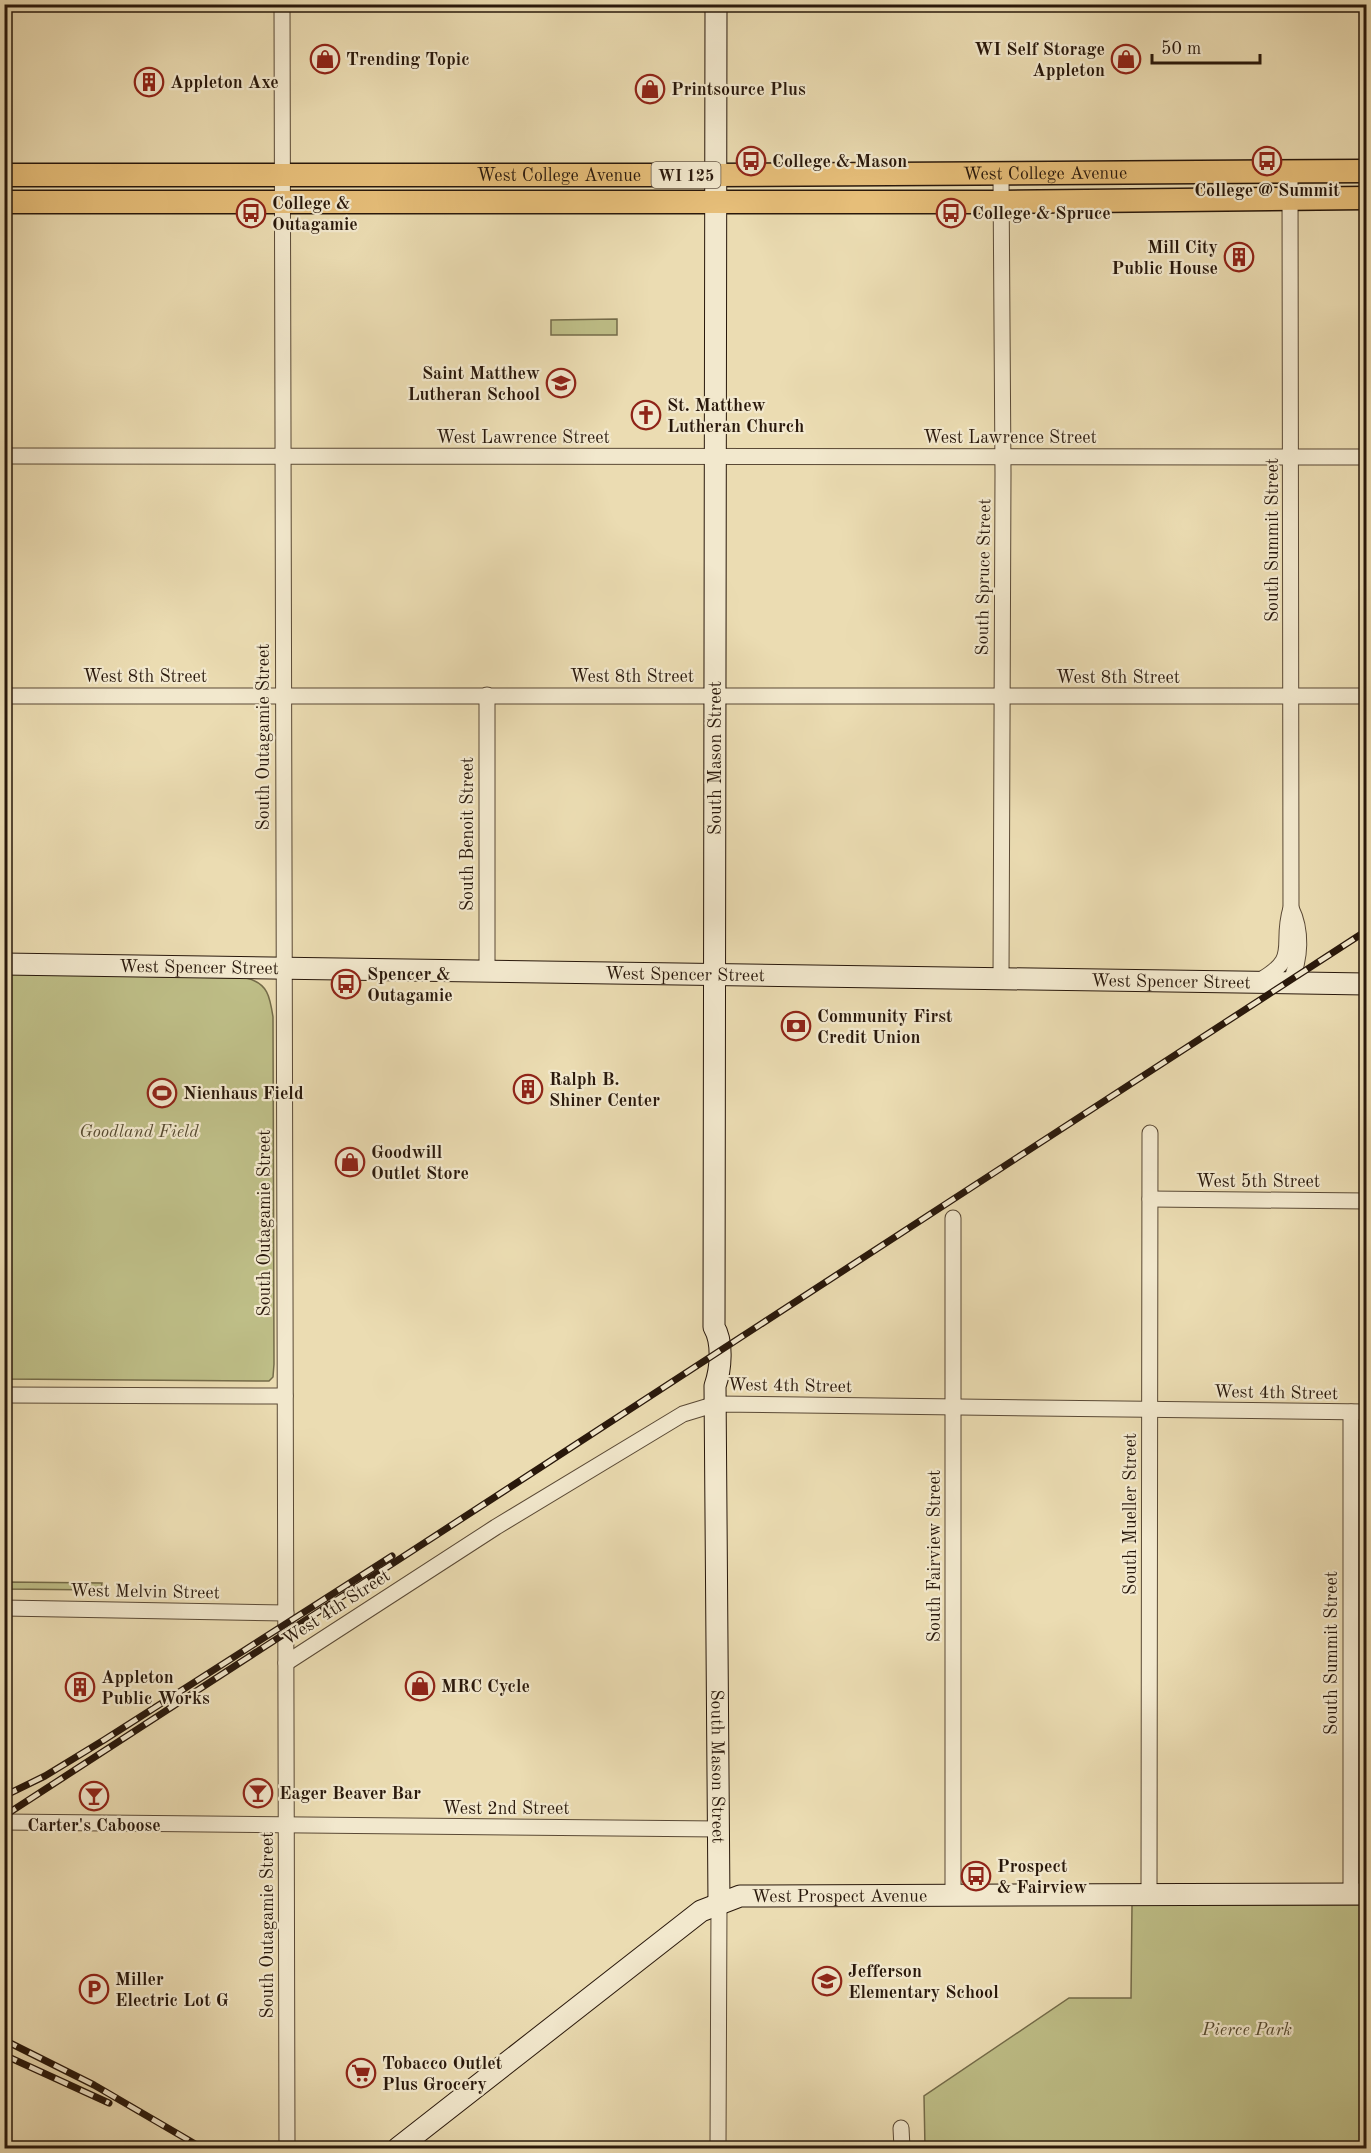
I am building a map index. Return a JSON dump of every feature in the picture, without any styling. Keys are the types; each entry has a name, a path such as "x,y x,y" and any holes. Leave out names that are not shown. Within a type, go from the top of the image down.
{"main road":[{"name":"South Mason Street","path":"716,4 714,696 717,976 714,1327 707,1336 708,1373 715,1395 719,1903"},
{"name":"West College Avenue","path":"716,189 1001,174 1366,171"},
{"name":"West College Avenue","path":"4,175 281,189"},
{"name":"West College Avenue","path":"4,202 281,189 716,189 1001,202 1366,198"},
{"name":"West Spencer Street","path":"4,964 1366,984"},
{"name":"West Prospect Avenue","path":"398,2148 701,1911 719,1903 750,1895 1359,1894"}],"street":[{"name":"South Outagamie Street","path":"282,4 287,2148"},
{"name":"South Summit Street","path":"1257,982 1277,971 1284,963 1287,922 1291,908 1290,172"},
{"name":"South Spruce Street","path":"1001,174 1003,457 1001,980"},
{"name":"West Lawrence Street","path":"4,456 1366,457"},
{"name":"South Benoit Street","path":"487,695 487,972"},
{"name":"West 8th Street","path":"4,696 1366,696"},
{"name":"South Summit Street","path":"1290,982 1297,969 1298,955 1297,920 1291,908"},
{"name":"South Mueller Street","path":"1149,1894 1150,1133"},
{"name":"West 5th Street","path":"1150,1199 1366,1201"},
{"name":"South Fairview Street","path":"953,1218 953,1894"},
{"path":"4,1395 285,1396"},
{"name":"West 4th Street","path":"286,1663 496,1527 715,1395 953,1407 1366,1412"},
{"name":"South Summit Street","path":"1351,1412 1359,1894"},
{"name":"West Melvin Street","path":"4,1608 286,1612"},
{"name":"West 2nd Street","path":"4,1822 719,1829"},
{"name":"South Mason Street","path":"718,2148 719,1903"},
{"path":"901,2127 902,2148"}],"green space":[{"path":"617,319 617,335 551,335 551,320"},
{"name":"Goodland Field","path":"5,974 246,978 259,983 267,992 273,1017 274,1364 273,1377 269,1381 5,1379"},
{"path":"5,1582 102,1583 101,1590 5,1589"},
{"name":"Pierce Park","path":"1132,1905 1366,1905 1366,2148 925,2148 924,2096 1069,1998 1131,1998"}],"railway":[{"path":"4,1816 1366,931"},
{"path":"4,1796 45,1776 104,1740 392,1556"},
{"path":"4,2040 94,2085 202,2148"},
{"path":"4,2055 109,2103"}],"place":[{"name":"Trending Topic","path":"325,59"},
{"name":"WI Self Storage Appleton","path":"1126,59"},
{"name":"Appleton Axe","path":"149,82"},
{"name":"Printsource Plus","path":"650,89"},
{"name":"College & Mason","path":"751,161"},
{"name":"College @ Summit","path":"1267,161"},
{"name":"College & Outagamie","path":"251,213"},
{"name":"College & Spruce","path":"951,213"},
{"name":"Mill City Public House","path":"1239,257"},
{"name":"Saint Matthew Lutheran School","path":"561,383"},
{"name":"St. Matthew Lutheran Church","path":"646,415"},
{"name":"Spencer & Outagamie","path":"346,984"},
{"name":"Community First Credit Union","path":"796,1026"},
{"name":"Ralph B. Shiner Center","path":"528,1089"},
{"name":"Nienhaus Field","path":"162,1093"},
{"name":"Goodwill Outlet Store","path":"350,1162"},
{"name":"MRC Cycle","path":"420,1686"},
{"name":"Appleton Public Works","path":"80,1687"},
{"name":"Eager Beaver Bar","path":"258,1793"},
{"name":"Carter's Caboose","path":"94,1796"},
{"name":"Prospect & Fairview","path":"976,1876"},
{"name":"Jefferson Elementary School","path":"827,1981"},
{"name":"Miller Electric Lot G","path":"94,1989"},
{"name":"Tobacco Outlet Plus Grocery","path":"361,2073"}]}
